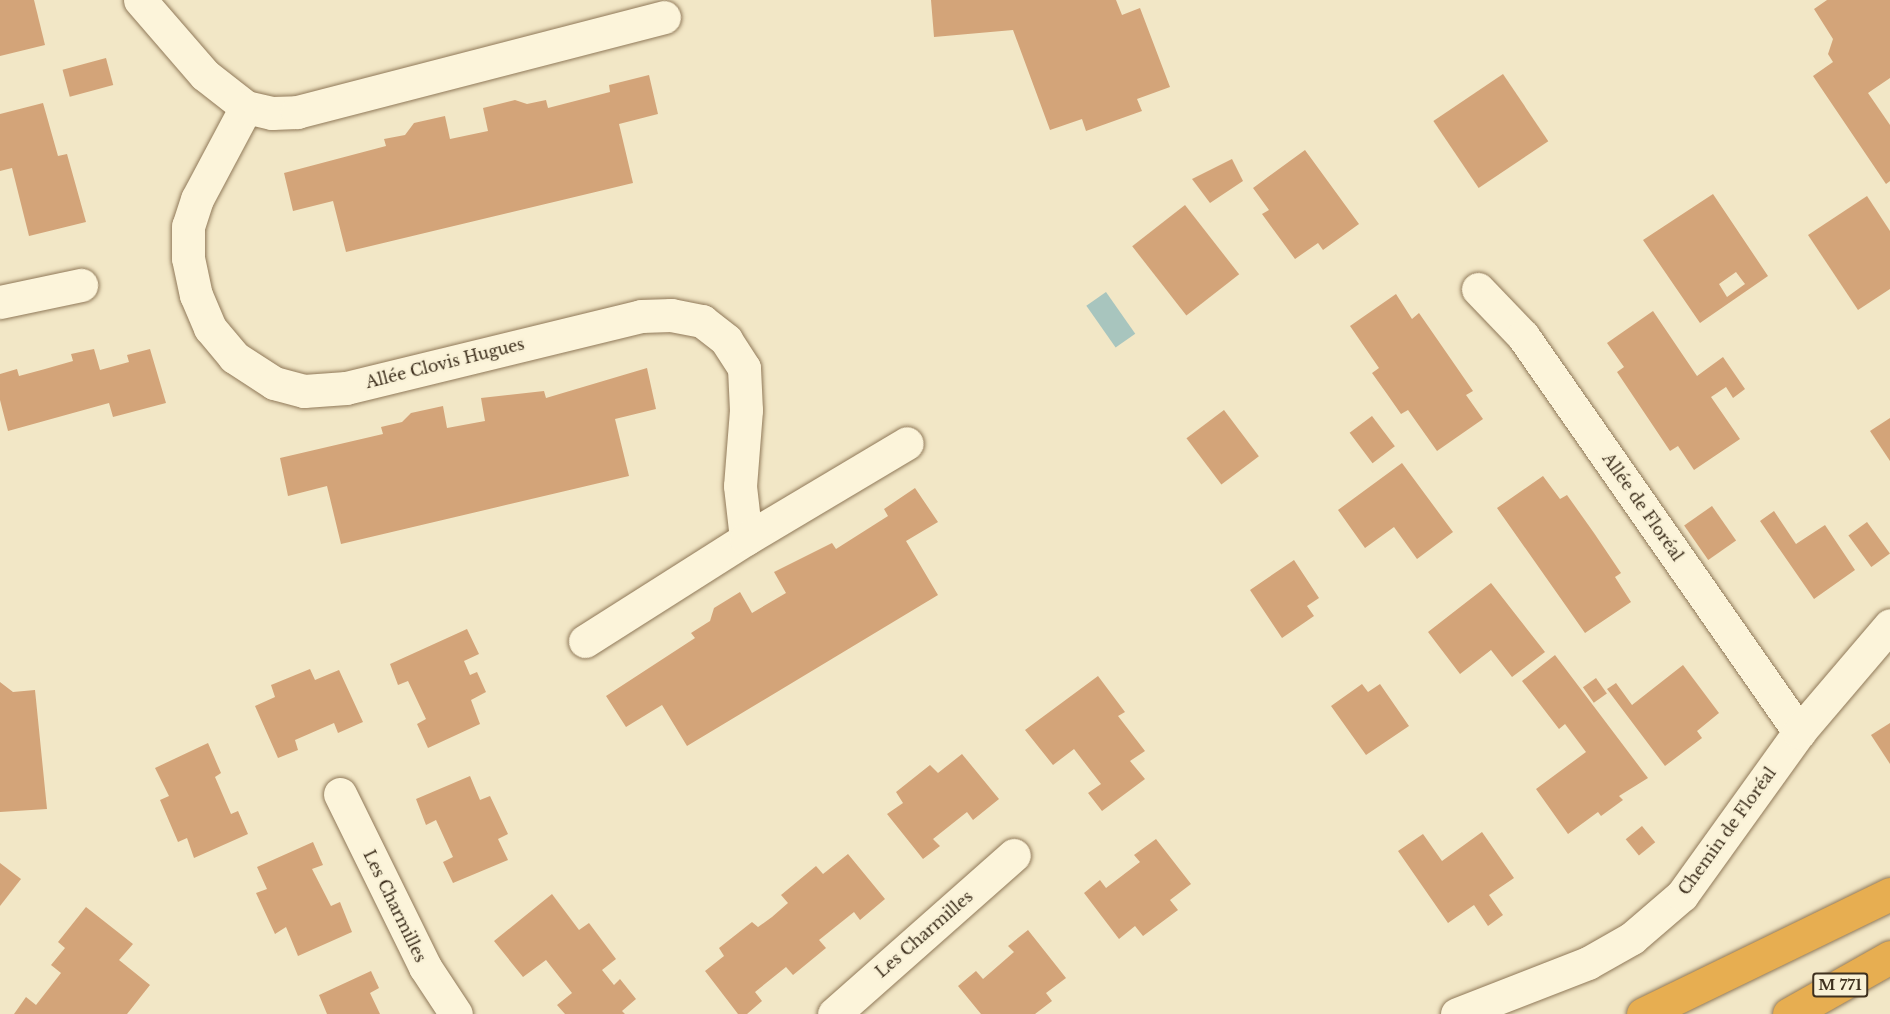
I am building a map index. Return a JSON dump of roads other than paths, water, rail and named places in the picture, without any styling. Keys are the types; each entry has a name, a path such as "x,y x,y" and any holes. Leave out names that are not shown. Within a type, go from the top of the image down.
{"highway":[{"path":"1643,1014 1890,894"},
{"name":"M 771","path":"1789,1014 1890,957"}],"street":[{"path":"140,0 205,75 246,107 272,113 297,112 664,17"},
{"name":"Allée Clovis Hugues","path":"246,107 197,199 188,225 188,258 196,295 210,328 234,357 274,383 315,390 346,387 641,316 671,315 702,321 726,339 744,368 746,410 740,486 746,539"},
{"path":"0,302 81,285"},
{"name":"Allée de Floréal","path":"1478,289 1523,336 1799,732"},
{"path":"585,641 746,539 907,443"},
{"name":"Chemin de Floréal","path":"1457,1014 1588,963 1632,938 1682,895 1799,732 1890,625"},
{"name":"Les Charmilles","path":"340,794 425,967 456,1014"},
{"name":"Les Charmilles","path":"834,1014 1014,855"}],"water":[{"path":"1106,292 1135,334 1116,348 1086,306"}]}
